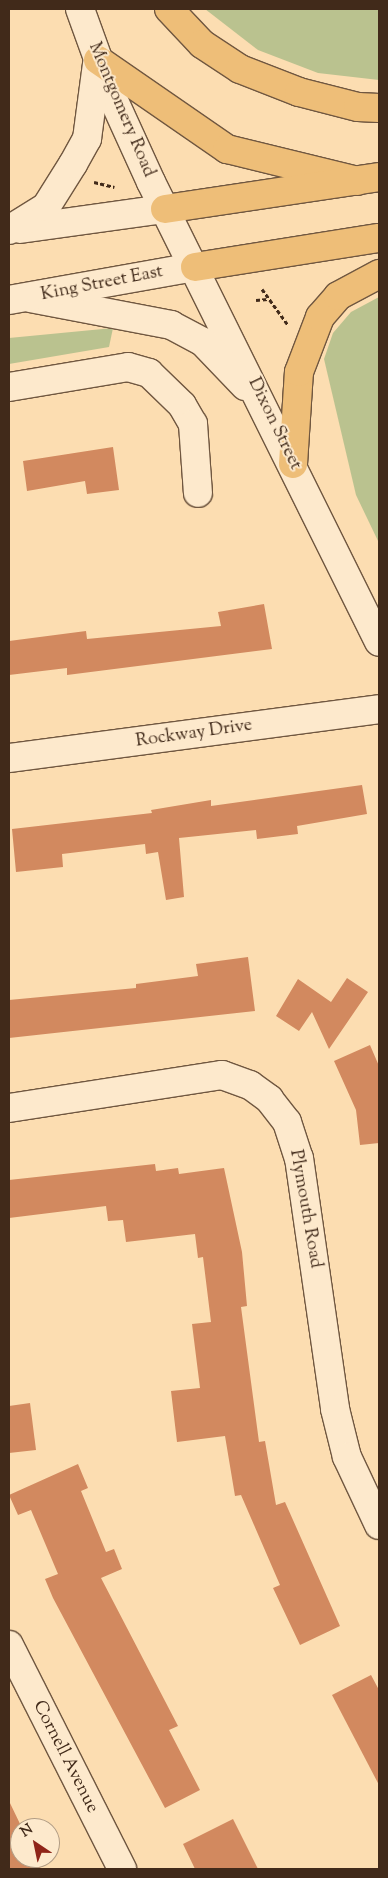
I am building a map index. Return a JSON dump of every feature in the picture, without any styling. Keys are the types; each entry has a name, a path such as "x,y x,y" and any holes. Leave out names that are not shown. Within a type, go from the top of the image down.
{"highway":[{"path":"169,9 202,44 240,69 299,92 358,107 379,108"},
{"path":"98,60 227,149 368,179"},
{"path":"164,209 368,179"},
{"path":"196,267 379,238"},
{"path":"293,464 299,372 320,317 338,296 379,274"}],"street":[{"name":"Montgomery Road","path":"80,9 98,60 164,209"},
{"path":"9,230 46,207 87,139 98,60"},
{"path":"9,230 164,209"},
{"name":"Dixon Street","path":"164,209 196,267 266,406 379,642"},
{"name":"King Street East","path":"19,299 196,267"},
{"path":"19,299 171,325 203,342 266,406"},
{"path":"9,387 128,368 149,373 182,405 193,424 198,493"},
{"name":"Rockway Drive","path":"9,758 379,709"},
{"name":"Plymouth Road","path":"9,1108 222,1075 250,1085 269,1099 287,1122 299,1158 335,1409 348,1457 379,1525"},
{"name":"Cornell Avenue","path":"9,1645 122,1869"}],"path":[{"path":"103,187 114,187"},
{"path":"262,289 290,328"},
{"path":"256,300 269,298"}],"green space":[{"path":"205,9 379,9 379,80 318,73 258,50"},
{"path":"379,297 379,543 356,495 324,359 333,333 351,312"},
{"path":"113,328 109,347 9,364 9,338"}],"building":[{"path":"113,447 119,490 87,494 85,481 27,491 23,461"},
{"path":"264,604 272,649 67,675 67,668 9,675 9,641 86,631 87,639 221,626 218,612"},
{"path":"362,785 367,814 297,826 298,834 257,839 256,830 179,838 184,897 166,900 158,852 146,854 145,844 62,854 63,867 16,872 12,829 152,813 151,810 211,800 211,806"},
{"path":"248,957 255,1011 9,1038 9,1000 136,988 136,984 198,976 196,964"},
{"path":"347,978 368,992 329,1049 312,1012 299,1031 276,1016 298,979 331,1002"},
{"path":"370,1045 379,1066 379,1143 360,1145 356,1110 334,1061"},
{"path":"155,1164 156,1171 178,1168 179,1174 224,1168 242,1252 247,1306 241,1307 259,1442 265,1441 276,1505 285,1502 340,1626 300,1645 273,1588 280,1585 241,1495 235,1496 225,1436 177,1442 171,1391 200,1388 192,1324 211,1322 203,1257 198,1258 195,1234 126,1242 123,1220 108,1221 106,1206 9,1218 9,1180"},
{"path":"30,1403 36,1450 9,1453 9,1406"},
{"path":"78,1464 88,1488 81,1491 106,1552 114,1549 122,1569 101,1578 178,1726 169,1730 200,1790 165,1808 53,1598 45,1579 58,1574 31,1510 18,1515 9,1495"},
{"path":"371,1675 379,1690 379,1785 332,1695"},
{"path":"9,1801 17,1818 10,1818 10,1868 41,1869 9,1869"},
{"path":"233,1819 258,1869 195,1869 183,1844"}]}
